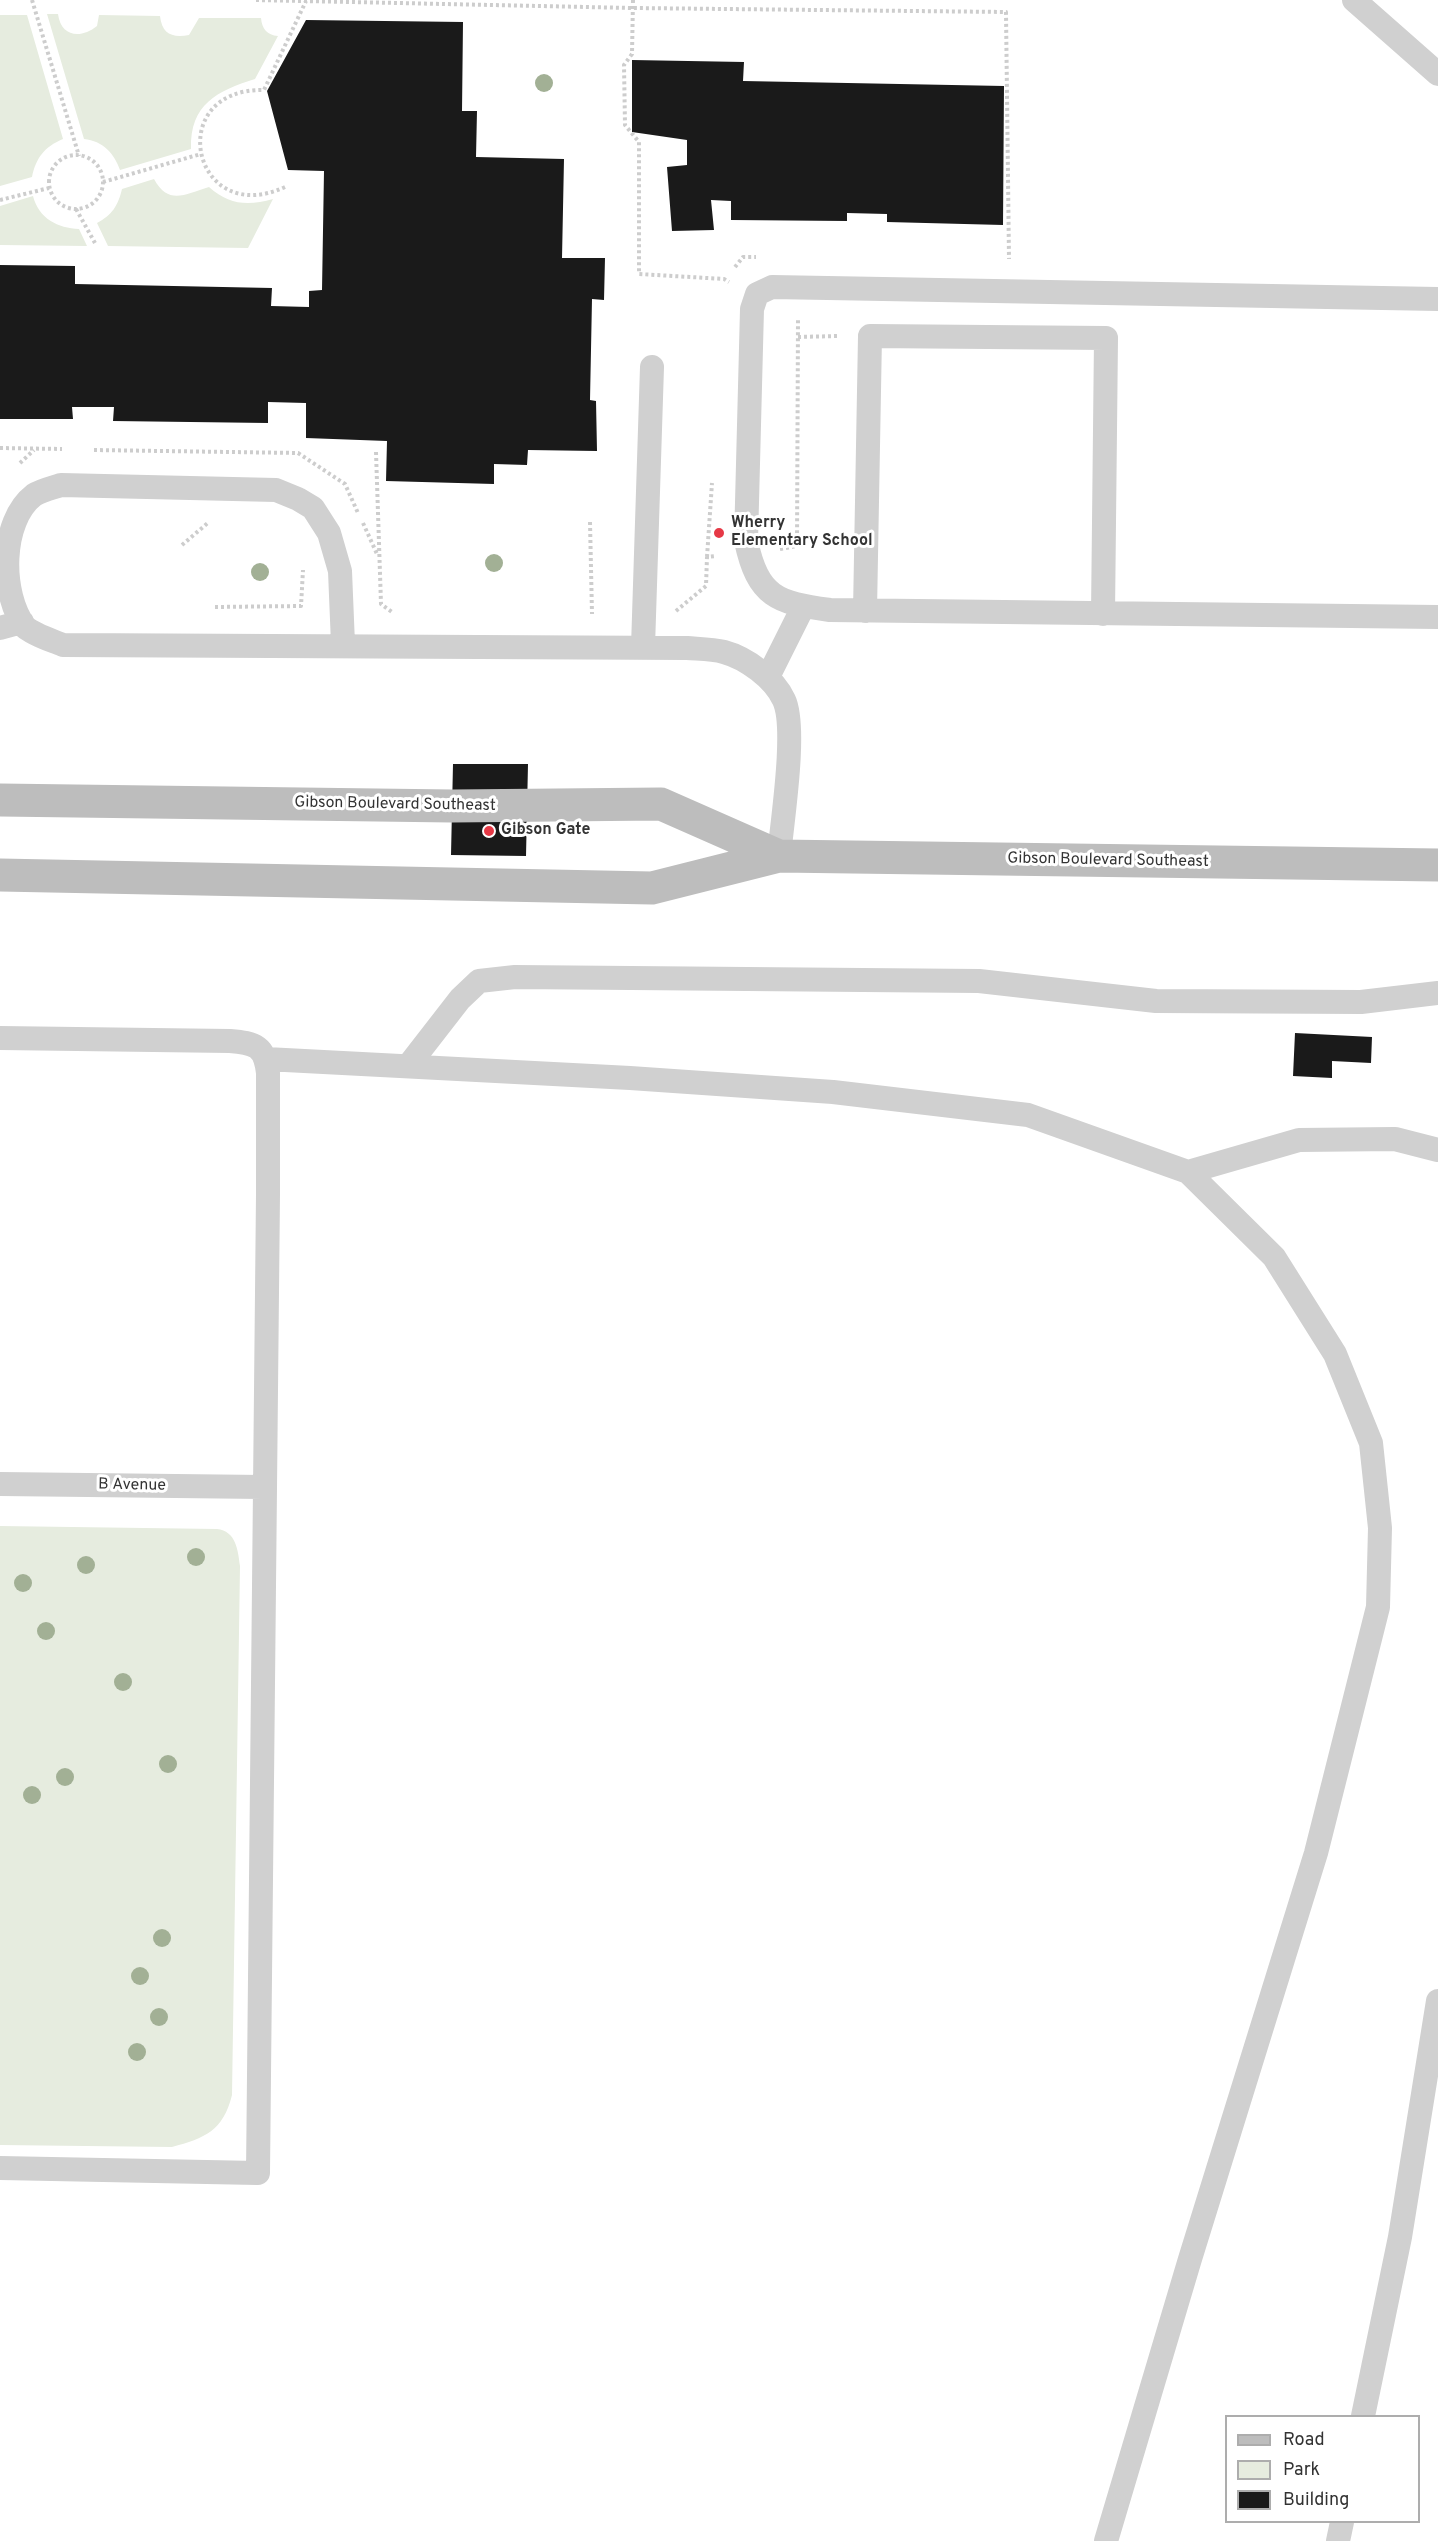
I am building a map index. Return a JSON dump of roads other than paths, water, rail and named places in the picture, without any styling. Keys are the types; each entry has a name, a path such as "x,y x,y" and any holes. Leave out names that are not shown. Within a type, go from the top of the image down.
{"main road":[{"name":"Gibson Boulevard Southeast","path":"0,800 452,806 661,804 779,856"},
{"name":"Gibson Boulevard Southeast","path":"0,875 652,888 779,856 1438,865"}],"lane":[{"path":"1354,0 1438,74"},
{"path":"1438,299 772,287 757,294 752,309 746,542 761,583 780,600 803,607 830,610 1438,617"},
{"path":"865,611 870,336 1106,338 1103,614"},
{"path":"643,647 652,367"},
{"path":"343,644 340,571 329,533 313,508 276,490 60,485 35,495 16,513 4,536 3,587 11,608 11,625 32,631 63,645 343,644 643,647 725,652 768,677 784,700 788,721 788,757 779,856"},
{"path":"768,677 803,607"},
{"path":"408,1066 460,999 479,981 514,977 979,981 1156,1001 1361,1002 1438,993"},
{"path":"0,1038 230,1041 248,1042 261,1049 266,1059 268,1194 263,1487 258,2173 0,2168"},
{"path":"266,1059 833,1092 1028,1115 1188,1172 1274,1257 1335,1354 1371,1443 1380,1528 1378,1607 1316,1852 1106,2541"},
{"path":"1188,1172 1299,1140 1395,1138 1438,1150"},
{"name":"B Avenue","path":"0,1484 263,1487"},
{"path":"1363,2415 1400,2238 1438,2001"},
{"path":"1338,2541 1342,2523"}],"place":[{"name":"Wherry Elementary School","path":"719,533"},
{"name":"Gibson Gate","path":"489,831"}]}
